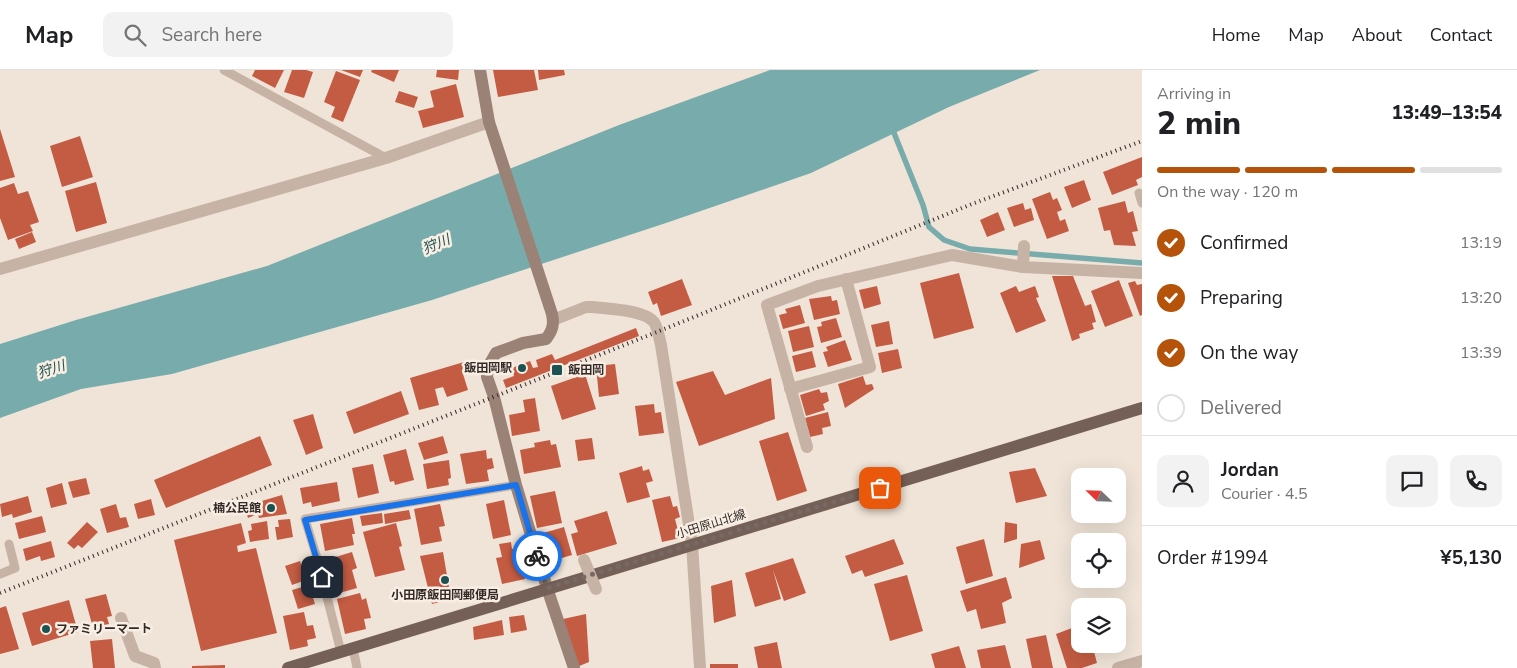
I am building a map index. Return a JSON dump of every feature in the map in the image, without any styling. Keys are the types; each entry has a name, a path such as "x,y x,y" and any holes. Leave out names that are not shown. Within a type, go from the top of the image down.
{"main road":[{"name":"小田原山北線","path":"288,668 1142,408"}],"street":[{"path":"480,70 489,122 552,317 552,329 546,338 522,343 496,352 488,367 488,377 516,485 547,588 574,668"},
{"path":"0,269 386,158 489,122"},
{"path":"1023,267 1024,246"},
{"path":"806,447 767,305 818,286 952,256 1023,267 1142,273"},
{"path":"790,389 870,367 846,279"},
{"path":"552,317 586,307 593,307 640,314 650,318 655,324 661,345 692,544 700,668"},
{"path":"584,560 596,589"},
{"path":"121,618 135,656 154,663 155,668"},
{"path":"1118,668 1142,661"}],"lane":[{"path":"224,70 386,158"},
{"path":"1139,192 1142,203"},
{"path":"357,668 347,650 305,520 516,485"},
{"path":"0,574 15,568 9,544"}],"water":[{"name":"狩川","path":"770,70 1040,70 949,107 811,173 666,223 432,300 172,374 81,389 0,418 0,344 76,320 267,266 619,125"}],"building":[{"path":"255,70 284,70 275,88 252,76"},
{"path":"292,70 313,72 304,98 284,92"},
{"path":"341,70 363,70 360,77"},
{"path":"372,70 399,70 394,82 371,72"},
{"path":"437,70 459,70 458,80 436,77"},
{"path":"493,70 534,70 538,90 498,97"},
{"path":"538,70 564,70 565,75 539,80"},
{"path":"336,71 360,80 343,122 331,117 335,107 324,102"},
{"path":"456,84 464,117 423,128 418,111 434,107 430,91"},
{"path":"399,91 418,97 414,108 395,102"},
{"path":"0,129 15,177 0,181"},
{"path":"80,136 93,177 62,187 50,146"},
{"path":"1142,157 1142,177 1136,180 1138,185 1112,195 1103,172"},
{"path":"1084,180 1091,200 1072,208 1064,187"},
{"path":"96,182 107,223 76,232 65,191"},
{"path":"14,183 18,194 28,191 39,222 30,225 33,231 8,240 0,218 0,188"},
{"path":"1050,192 1053,200 1057,198 1062,210 1057,212 1060,221 1065,219 1069,231 1047,239 1032,199"},
{"path":"1125,201 1128,213 1133,211 1138,231 1132,232 1136,246 1114,245 1110,230 1104,231 1098,208"},
{"path":"1023,203 1025,210 1031,208 1034,220 1014,227 1007,208"},
{"path":"998,212 1005,230 987,237 980,220"},
{"path":"32,232 36,242 19,249 15,239"},
{"path":"959,273 974,328 934,339 920,283"},
{"path":"1052,276 1073,276 1085,306 1091,304 1096,322 1092,323 1094,329 1079,334 1080,338 1072,341"},
{"path":"682,279 692,305 661,316 657,303 653,305 648,292"},
{"path":"1119,280 1133,316 1105,327 1091,291"},
{"path":"1135,281 1137,285 1142,284 1142,315 1140,316 1128,283"},
{"path":"877,286 881,304 864,309 859,290"},
{"path":"1016,286 1019,292 1035,286 1039,297 1036,298 1046,321 1016,333 1000,293"},
{"path":"831,296 832,301 837,300 840,314 814,320 809,299"},
{"path":"800,305 805,323 783,329 779,315 787,313 785,309"},
{"path":"836,318 842,337 821,343 817,327 822,326 821,322"},
{"path":"889,321 893,344 876,347 871,325"},
{"path":"809,326 814,347 793,352 788,331"},
{"path":"636,328 639,336 506,388 503,380 514,376 512,368 530,361 533,368 538,367 536,360 552,354 555,360"},
{"path":"845,340 852,360 828,367 823,352 828,351 826,347"},
{"path":"898,349 902,368 882,373 878,353"},
{"path":"812,351 816,367 796,372 792,356"},
{"path":"464,362 468,373 463,374 468,390 447,397 443,387 435,389 439,405 419,410 410,378"},
{"path":"615,364 619,394 599,397 596,366"},
{"path":"713,371 725,395 771,378 775,419 699,446 676,382"},
{"path":"585,374 596,409 562,420 551,386"},
{"path":"863,376 866,385 872,384 874,389 845,408 838,384"},
{"path":"819,389 821,393 827,392 829,401 823,404 825,410 806,416 800,395"},
{"path":"401,391 409,414 354,434 346,412"},
{"path":"535,398 540,431 512,436 509,415 525,412 523,400"},
{"path":"654,404 655,413 661,412 664,433 639,436 635,406"},
{"path":"828,412 831,426 822,428 823,434 810,437 805,418"},
{"path":"313,414 323,448 306,455 293,420"},
{"path":"788,432 807,491 777,501 759,441"},
{"path":"260,436 272,465 166,508 154,480"},
{"path":"443,436 448,453 424,460 418,443"},
{"path":"592,438 595,459 578,461 575,440"},
{"path":"550,440 551,445 556,444 561,467 524,474 520,450 535,447 534,443"},
{"path":"406,449 414,480 395,485 394,481 390,482 383,455"},
{"path":"486,450 487,459 492,458 494,468 487,470 489,481 466,484 460,454"},
{"path":"449,460 451,478 448,479 449,485 427,489 423,464"},
{"path":"373,464 379,493 358,498 352,468"},
{"path":"642,466 643,471 649,469 653,481 646,483 650,497 627,503 619,473"},
{"path":"1035,468 1047,496 1016,503 1009,472"},
{"path":"86,478 90,494 73,498 68,482"},
{"path":"337,482 340,501 312,507 311,502 303,504 300,488"},
{"path":"62,483 67,504 51,508 46,488"},
{"path":"555,491 562,523 537,528 530,496"},
{"name":"楠公民館","path":"282,495 287,514 259,518 255,503"},
{"path":"28,496 32,512 13,518 12,514 2,517 0,504"},
{"path":"670,496 673,507 677,506 680,517 675,519 680,538 662,542 652,500"},
{"path":"151,499 155,515 138,519 134,504"},
{"path":"504,500 511,535 493,539 486,504"},
{"path":"116,504 120,518 126,517 129,527 107,533 100,509"},
{"path":"440,504 445,526 439,527 442,541 421,545 414,509"},
{"path":"252,507 255,515 248,518 245,509"},
{"path":"409,510 411,519 385,524 384,514"},
{"path":"607,511 617,544 577,556 571,534 578,532 574,521"},
{"path":"382,513 383,523 362,526 360,516"},
{"path":"42,516 46,532 19,539 15,523"},
{"path":"352,518 355,534 352,534 354,545 325,551 320,524"},
{"path":"290,519 293,537 277,540 275,527 279,527 278,520"},
{"path":"267,521 269,539 250,542 248,531 252,530 251,524"},
{"path":"87,522 98,532 82,548 78,545 74,549 67,543"},
{"path":"1005,522 1017,524 1017,539 1004,543"},
{"path":"241,523 246,543 237,546 238,552 256,548 277,633 201,651 174,540"},
{"path":"396,523 402,546 399,547 405,570 375,577 363,532"},
{"path":"564,527 572,555 548,562 540,534"},
{"path":"894,539 904,564 865,577 862,570 852,574 845,556"},
{"path":"984,539 993,576 966,584 956,547"},
{"path":"1040,540 1045,559 1019,568 1021,544"},
{"path":"51,541 55,557 41,561 40,556 26,561 23,549"},
{"path":"511,542 512,549 518,548 520,555 524,554 526,565 522,566 525,579 502,584 496,558 502,557 499,544"},
{"path":"352,552 357,568 352,570 357,588 336,594 326,560"},
{"path":"443,552 451,599 432,604 420,556"},
{"path":"793,558 806,593 784,601 773,570 781,599 755,607 745,573"},
{"path":"300,561 306,580 292,585 285,566"},
{"path":"907,575 923,631 890,641 874,584"},
{"path":"1006,577 1012,598 1002,603 1006,623 981,629 976,609 967,612 960,591"},
{"path":"732,580 736,616 714,623 711,586"},
{"path":"309,585 315,604 298,609 292,590"},
{"path":"360,593 362,600 366,598 371,618 364,619 366,629 345,634 337,599"},
{"path":"106,594 112,616 107,617 109,624 99,627 98,623 92,624 85,599"},
{"path":"69,600 78,632 32,646 22,613"},
{"path":"6,606 19,649 0,654 0,608"},
{"path":"304,612 307,626 313,625 316,638 307,640 308,646 290,650 283,616"},
{"path":"586,614 589,662 577,667 563,619"},
{"path":"524,615 527,630 511,633 509,617"},
{"path":"502,620 504,635 474,640 473,627"},
{"path":"1071,628 1071,653 1094,653 1097,663 1082,668 1067,668 1056,634"},
{"path":"1046,635 1053,668 1032,668 1026,639"},
{"path":"112,639 115,668 93,668 90,641"},
{"path":"777,642 782,668 758,668 754,647"},
{"path":"1005,645 1011,668 981,668 977,650"},
{"path":"959,646 966,668 935,668 931,654"},
{"path":"710,664 738,664 738,668 710,668"},
{"path":"225,665 225,668 192,668 192,666"}],"waterway":[{"path":"892,128 923,205 929,227 944,240 970,249 1142,263"}],"railway":[{"path":"0,593 657,332 972,204 1142,141"}],"way so far":[{"path":"537,556 547,588 880,488"}],"place":[{"name":"飯田岡駅","path":"522,368"},
{"name":"飯田岡","path":"557,370"},
{"name":"楠公民館","path":"271,508"},
{"name":"小田原飯田岡郵便局","path":"445,580"},
{"name":"ファミリーマート","path":"46,629"}],"route":[{"path":"322,577 305,520 516,485 537,556"}]}
